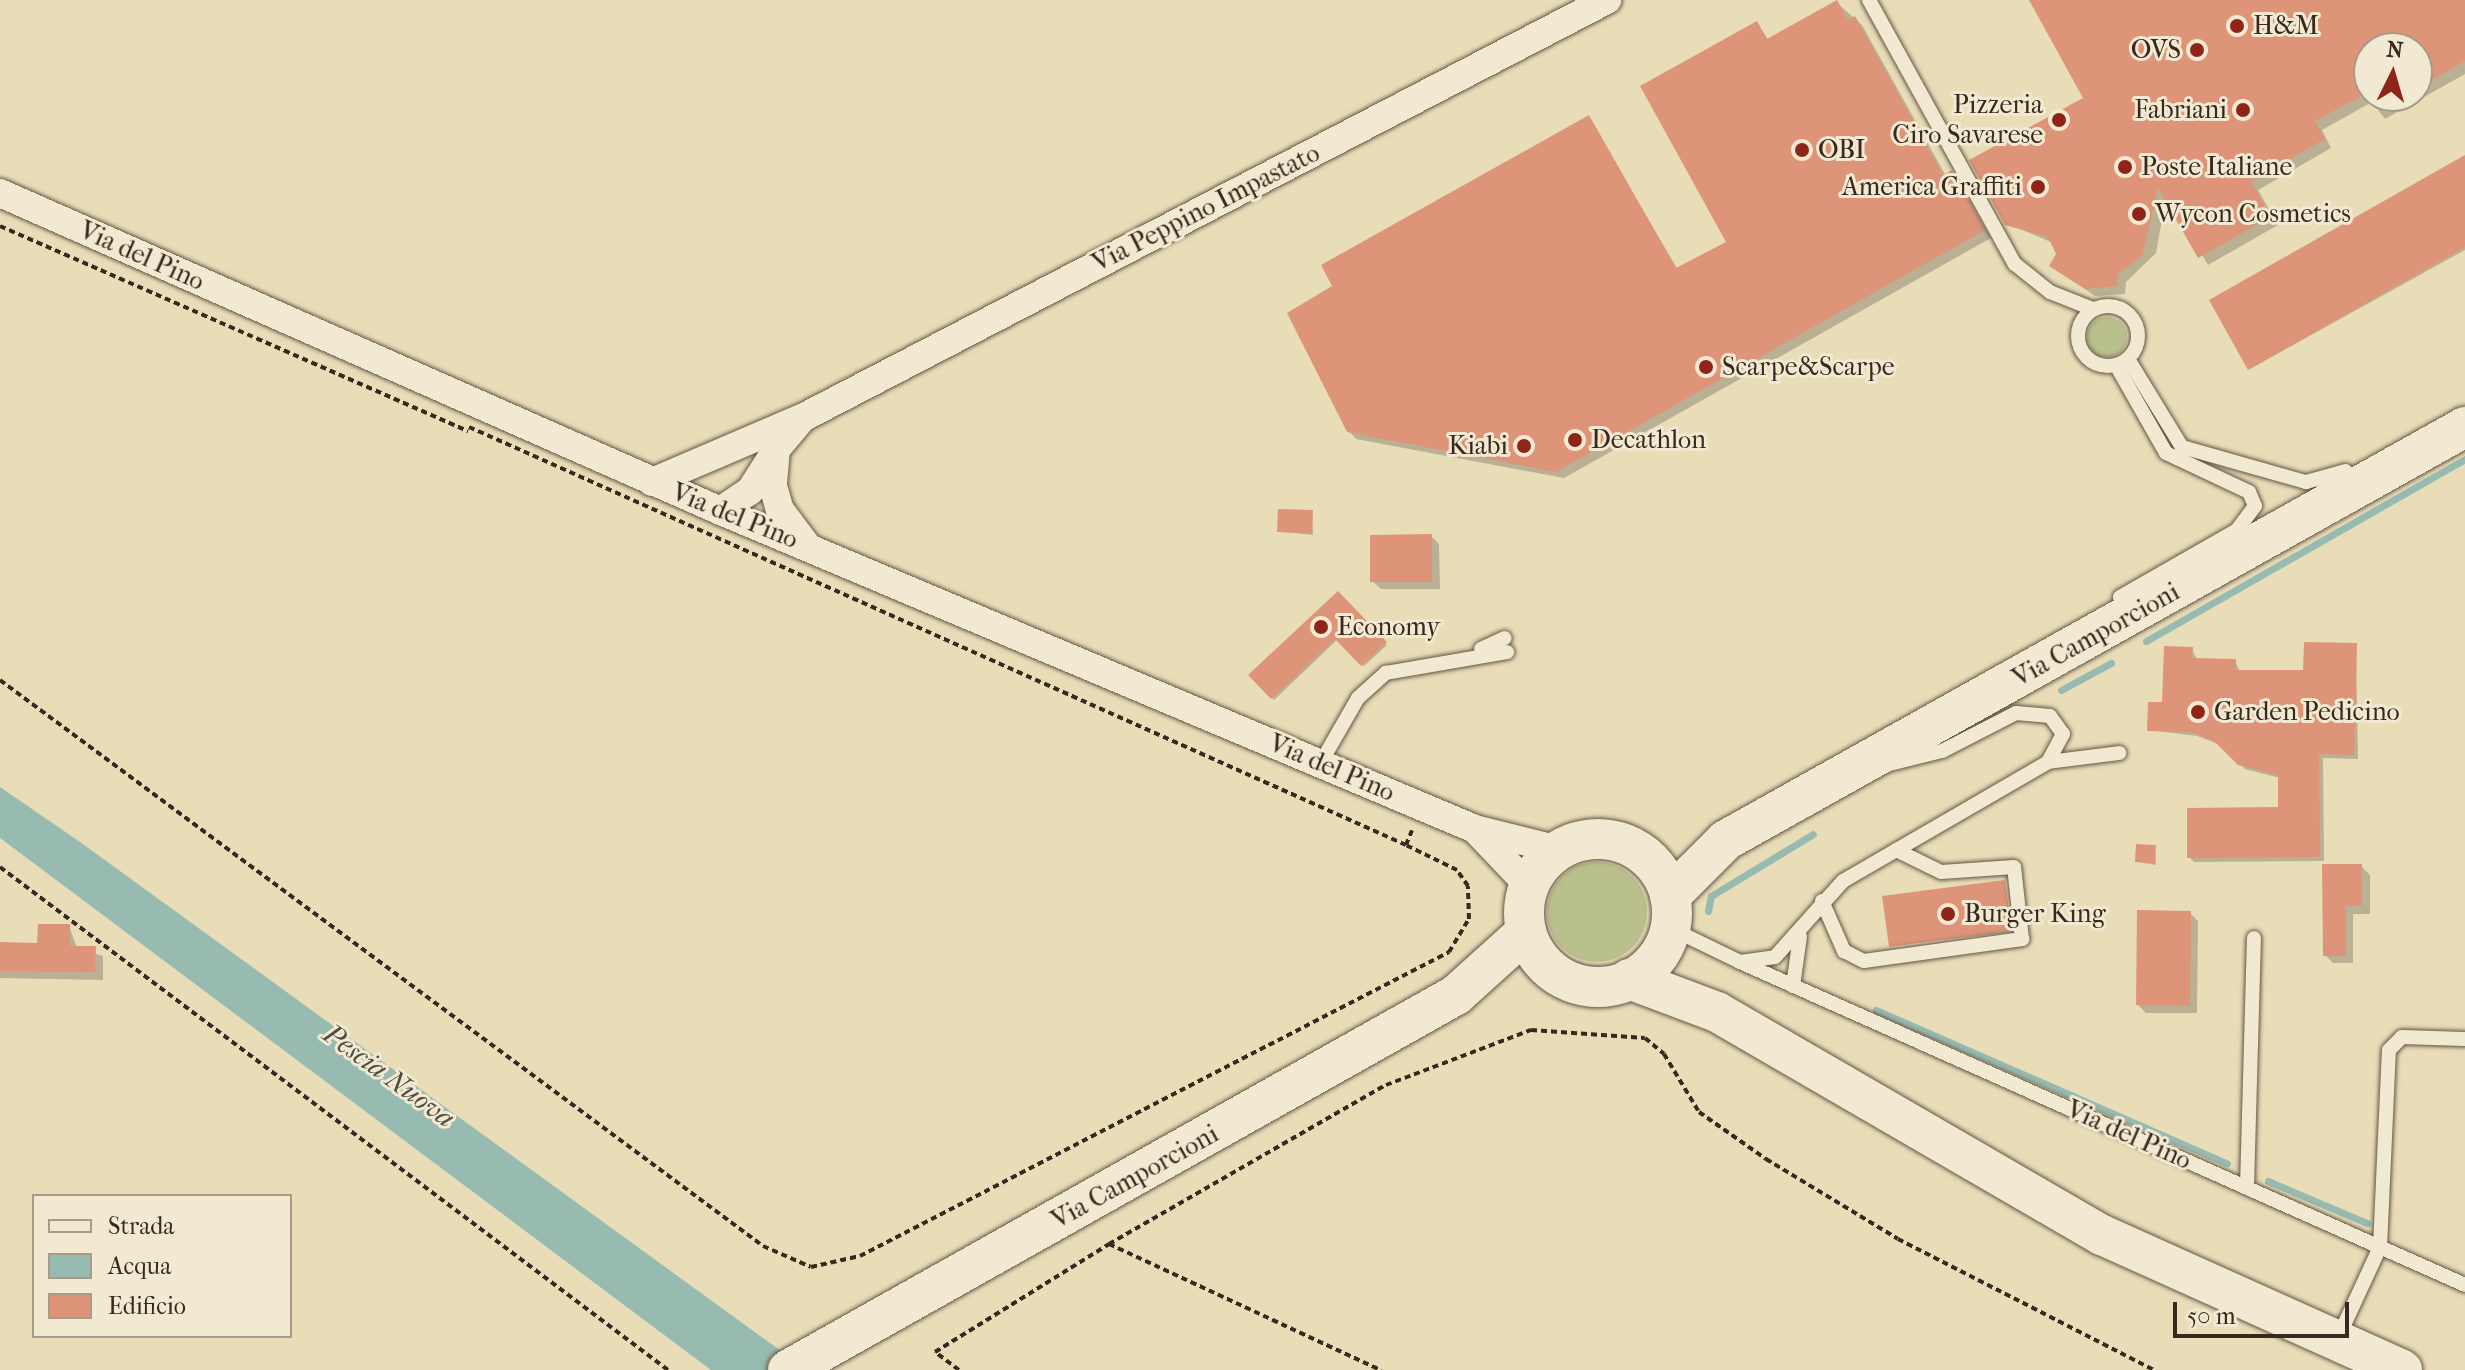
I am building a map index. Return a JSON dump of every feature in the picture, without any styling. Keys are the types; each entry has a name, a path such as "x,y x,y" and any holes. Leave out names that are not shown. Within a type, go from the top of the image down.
{"main road":[{"name":"Via Camporcioni","path":"1726,840 2465,427"},
{"path":"1726,840 1644,854 1602,839 1559,850 1529,886 1536,949 1592,986 1629,979 1717,1012 2102,1235 2336,1343 2402,1370"},
{"path":"1629,979 1726,840"},
{"path":"1644,854 1668,923 1717,1012"},
{"name":"Via Camporcioni","path":"800,1363 1536,949"}],"street":[{"name":"Via Peppino Impastato","path":"652,482 717,459 806,416 1607,0"},
{"name":"Via del Pino","path":"0,193 472,418 652,482 1475,829 1559,850"},
{"path":"717,459 709,485 718,510 750,491 776,449 806,416"},
{"path":"776,449 775,497 807,546"},
{"name":"Via del Pino","path":"1475,829 1529,886"}],"lane":[{"path":"1869,0 2015,264 2050,292 2093,309 2109,306 2130,315 2138,340 2122,362"},
{"path":"2093,309 2079,326 2080,348 2094,363 2122,362"},
{"path":"2122,362 2182,447 2312,483 2359,464"},
{"path":"2099,609 2237,530 2255,506 2249,492 2166,453 2122,362"},
{"path":"2013,682 2078,622"},
{"path":"1320,764 1371,683 1395,669 1506,645"},
{"path":"1855,770 1929,756 1998,719 2029,712 2061,727 2063,741 2048,762"},
{"path":"1740,962 1775,957 1800,936 1822,901 1896,850 2048,762 2119,753"},
{"path":"1822,901 1844,951 1864,961 2022,939 2014,867 1941,872 1896,850"},
{"name":"Via del Pino","path":"1668,923 1740,962 2465,1285"},
{"path":"1793,986 1800,936"},
{"path":"2247,1187 2254,938"},
{"path":"2336,1343 2380,1247 2389,1050 2402,1037 2465,1039"}],"path":[{"path":"0,226 472,418 1406,845 1457,870 1468,886 1465,929 1437,961 860,1256 811,1267 763,1246 0,680"},
{"path":"1406,845 1423,806"},
{"path":"0,867 668,1370"},
{"path":"959,1370 935,1352 1109,1244 1386,1085 1470,1047 1531,1030 1634,1034 1664,1054 1699,1112 1766,1159 1898,1239 2154,1370"},
{"path":"1109,1244 1381,1370"}],"green space":[{"path":"2107,317 2121,323 2127,337 2121,351 2107,357 2093,351 2087,337 2093,323"},
{"path":"1597,862 1616,866 1632,877 1643,893 1647,912 1643,931 1632,947 1616,958 1597,962 1578,958 1562,947 1551,931 1547,912 1551,893 1562,877 1578,866"}],"water":[{"name":"Pescia Nuova","path":"0,787 807,1370 711,1370 0,838"}],"building":[{"path":"1837,0 1848,20 1855,16 1943,175 1952,170 1985,230 1556,472 1347,432 1287,313 1332,286 1321,265 1589,115 1676,268 1726,242 1640,86 1757,21 1767,39"},
{"path":"2029,0 2465,0 2465,61 2433,79 2433,32 2353,32 2353,101 2315,121 2325,139 2251,181 2271,217 2198,258 2158,188 2142,256 2118,274 2117,286 2085,289 2049,266 2056,254 2048,237 2005,225 1969,160 2083,98"},
{"path":"2465,155 2465,247 2248,370 2209,300"},
{"path":"1278,509 1313,510 1312,534 1277,532"},
{"path":"1432,534 1432,582 1370,582 1370,535"},
{"path":"1338,591 1387,642 1361,666 1335,639 1271,699 1248,675"},
{"path":"2304,642 2357,643 2354,755 2319,754 2320,857 2187,858 2187,808 2278,807 2278,775 2238,765 2214,741 2191,732 2147,731 2148,702 2162,702 2164,646 2193,647 2192,658 2236,659 2236,670 2303,670"},
{"path":"2136,844 2156,845 2155,863 2135,862"},
{"path":"2322,864 2362,864 2362,906 2346,906 2346,956 2323,956"},
{"name":"Burger King","path":"2005,880 2011,930 1889,947 1882,896"},
{"path":"2137,910 2191,911 2190,1006 2136,1005"},
{"path":"38,924 70,924 70,946 96,946 95,972 0,971 0,942 37,943"}],"waterway":[{"path":"2146,641 2465,459"},
{"path":"2061,690 2111,663"},
{"path":"1708,911 1711,896 1813,834"},
{"path":"1876,1010 2227,1163"},
{"path":"2268,1181 2367,1223"}],"place":[{"name":"H&M","path":"2237,26"},
{"name":"OVS","path":"2197,50"},
{"name":"Fabriani","path":"2243,110"},
{"name":"Pizzeria Ciro Savarese","path":"2059,120"},
{"name":"OBI","path":"1802,150"},
{"name":"Poste Italiane","path":"2125,167"},
{"name":"America Graffiti","path":"2038,187"},
{"name":"Wycon Cosmetics","path":"2139,214"},
{"name":"Scarpe&Scarpe","path":"1706,367"},
{"name":"Decathlon","path":"1575,440"},
{"name":"Kiabi","path":"1524,446"},
{"name":"Economy","path":"1321,627"},
{"name":"Garden Pedicino","path":"2198,712"},
{"name":"Burger King","path":"1948,914"}]}
